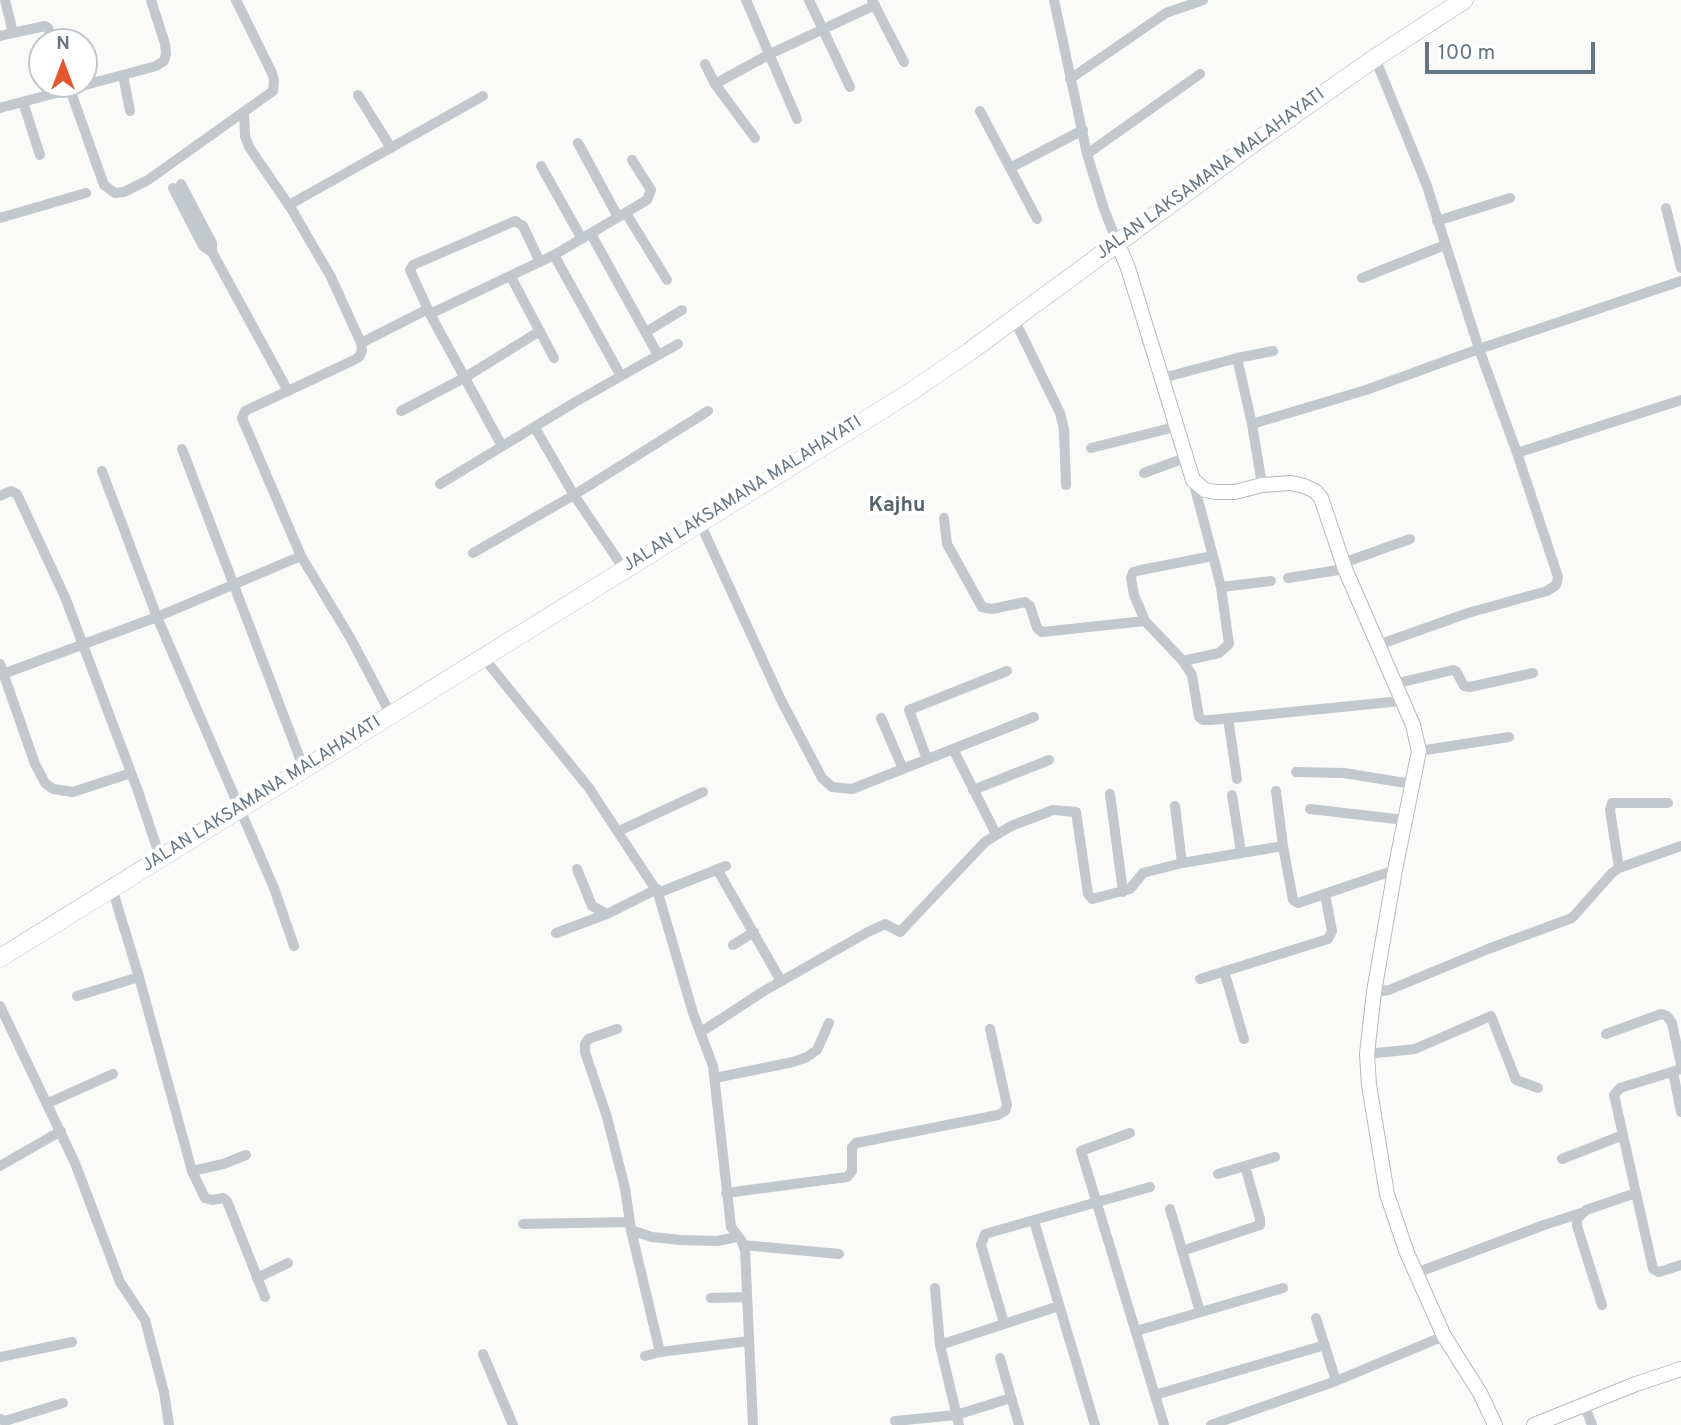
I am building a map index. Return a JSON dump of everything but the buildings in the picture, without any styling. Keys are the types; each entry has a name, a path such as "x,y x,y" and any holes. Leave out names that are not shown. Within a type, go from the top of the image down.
{"highway":[{"name":"JALAN LAKSAMANA MALAHAYATI","path":"0,958 894,403 1375,58 1464,0"}],"street":[{"path":"5,0 13,33"},
{"path":"98,81 156,66 164,61 165,44 151,0"},
{"path":"73,98 104,185 115,193 124,192 148,180 244,115 273,91 274,80 236,0"},
{"path":"746,0 797,119"},
{"path":"809,0 850,87"},
{"path":"1054,0 1087,154 1104,209 1128,268 1163,378 1221,587 1229,638 1226,649 1183,661"},
{"path":"1070,79 1166,13 1203,0"},
{"path":"715,84 874,3 904,62"},
{"path":"0,36 28,30"},
{"path":"1375,58 1427,186 1479,349 1558,577 1556,585 1547,591 1468,613 1377,645"},
{"path":"705,64 715,84 755,138"},
{"path":"1087,154 1200,74"},
{"path":"123,75 130,111"},
{"path":"358,95 391,148"},
{"path":"289,205 483,96"},
{"path":"0,108 35,98"},
{"path":"23,102 40,155"},
{"path":"980,111 1037,219"},
{"path":"244,115 245,136 249,147 289,205 331,277 362,351 359,357 245,411 242,418 301,556 351,639 391,715"},
{"path":"1010,168 1083,130"},
{"path":"578,144 667,280"},
{"path":"360,343 511,277 586,237 647,200 651,194 632,160"},
{"path":"541,166 658,355"},
{"path":"177,186 212,243 212,252 288,391"},
{"path":"0,218 86,193"},
{"path":"1437,221 1510,198"},
{"path":"1666,208 1681,268"},
{"path":"502,446 429,312 410,273 411,267 511,222 519,221 540,262"},
{"path":"1362,278 1445,245"},
{"path":"554,255 621,376"},
{"path":"511,277 554,358"},
{"path":"1252,424 1366,390 1681,281"},
{"path":"646,332 682,310"},
{"path":"1014,319 1060,413 1064,429 1066,485"},
{"path":"401,411 464,378 540,331"},
{"path":"440,484 678,344"},
{"path":"1163,378 1273,351"},
{"path":"1237,358 1262,485"},
{"path":"1517,453 1681,400"},
{"path":"473,553 575,495 708,411"},
{"path":"1091,448 1175,427"},
{"path":"535,428 624,569"},
{"path":"182,449 304,769"},
{"path":"1143,473 1185,458"},
{"path":"102,471 157,617 241,808 274,888 294,946"},
{"path":"1193,480 1205,490 1216,492 1235,492 1262,485 1291,483 1315,491 1321,498 1344,566 1413,725 1419,751 1374,992 1367,1054 1369,1085 1387,1194 1416,1273 1444,1336 1480,1393 1495,1425"},
{"path":"0,496 11,491 19,497 65,597 160,858"},
{"path":"944,518 947,544 982,607 992,609 1025,602 1030,606 1037,628 1042,632 1145,621"},
{"path":"700,523 781,701 822,778 832,787 845,790 1034,717"},
{"path":"1288,578 1344,566 1410,539"},
{"path":"131,773 72,792 53,789 39,774 2,669 157,617 301,556"},
{"path":"1213,556 1133,572 1131,578 1145,621 1183,661 1192,675 1199,717 1203,720 1401,701"},
{"path":"1221,587 1272,581"},
{"path":"483,657 589,788 658,891 693,1013 713,1066 731,1227 740,1241 753,1425"},
{"path":"1394,684 1453,670 1464,686 1469,687 1533,673"},
{"path":"927,759 909,709 1007,671"},
{"path":"881,718 903,769"},
{"path":"1228,718 1237,779"},
{"path":"1419,751 1509,737"},
{"path":"953,749 996,834"},
{"path":"974,790 1049,761"},
{"path":"1296,772 1344,773 1412,784"},
{"path":"1276,791 1283,846 1295,902 1301,903 1363,879 1395,870"},
{"path":"618,831 703,792"},
{"path":"1110,794 1123,892"},
{"path":"1232,795 1241,852"},
{"path":"1619,868 1610,805 1614,802 1668,803"},
{"path":"1175,806 1182,863"},
{"path":"1310,809 1405,820"},
{"path":"701,1032 781,981 885,924 900,932 965,862 996,834 1026,819 1053,810 1076,812 1090,897 1096,899 1130,889 1143,873 1182,863 1283,846"},
{"path":"1374,992 1389,990 1572,918 1619,868 1681,846"},
{"path":"556,933 722,867 781,981"},
{"path":"577,869 592,906 607,914"},
{"path":"112,888 192,1171 205,1198 223,1198 227,1201 265,1297"},
{"path":"1200,979 1328,939 1332,931 1325,894"},
{"path":"733,945 754,932"},
{"path":"1224,971 1244,1038"},
{"path":"77,996 139,977"},
{"path":"0,1006 61,1130 120,1282 145,1320 164,1392 169,1425"},
{"path":"1606,1034 1664,1014 1672,1023 1681,1111"},
{"path":"1367,1054 1415,1049 1491,1016 1516,1080 1538,1088"},
{"path":"715,1078 807,1057 817,1050 830,1023"},
{"path":"726,1193 847,1177 852,1171 852,1147 856,1143 998,1115 1005,1111 1007,1105 990,1028"},
{"path":"617,1030 587,1039 584,1052 607,1117 625,1188 630,1226 660,1352"},
{"path":"1678,1069 1614,1092 1653,1269 1659,1272 1681,1265"},
{"path":"48,1103 113,1074"},
{"path":"0,1166 61,1130"},
{"path":"1130,1133 1081,1149 1164,1425"},
{"path":"1562,1159 1623,1135"},
{"path":"192,1171 246,1155"},
{"path":"1218,1174 1275,1157"},
{"path":"1182,1251 1260,1225 1245,1166"},
{"path":"1004,1323 980,1241 985,1234 1150,1187"},
{"path":"1416,1273 1544,1224 1636,1193"},
{"path":"1170,1209 1200,1312"},
{"path":"1581,1213 1577,1226 1602,1305"},
{"path":"1034,1221 1095,1425"},
{"path":"523,1224 630,1226 652,1237 740,1241 838,1254"},
{"path":"257,1278 288,1263"},
{"path":"935,1288 940,1345 958,1420"},
{"path":"1136,1331 1283,1288"},
{"path":"711,1297 746,1297"},
{"path":"940,1345 1059,1306"},
{"path":"1316,1318 1336,1381"},
{"path":"1211,1425 1336,1381 1444,1336"},
{"path":"645,1356 749,1340"},
{"path":"0,1357 72,1342"},
{"path":"1155,1395 1325,1345"},
{"path":"483,1354 513,1425"},
{"path":"1000,1359 1019,1425"},
{"path":"1534,1425 1681,1369"},
{"path":"895,1421 958,1420 1011,1398"},
{"path":"0,1419 5,1421 63,1403"},
{"path":"1584,1404 1592,1425"}],"district":[{"name":"Kajhu","path":"897,507"}]}
